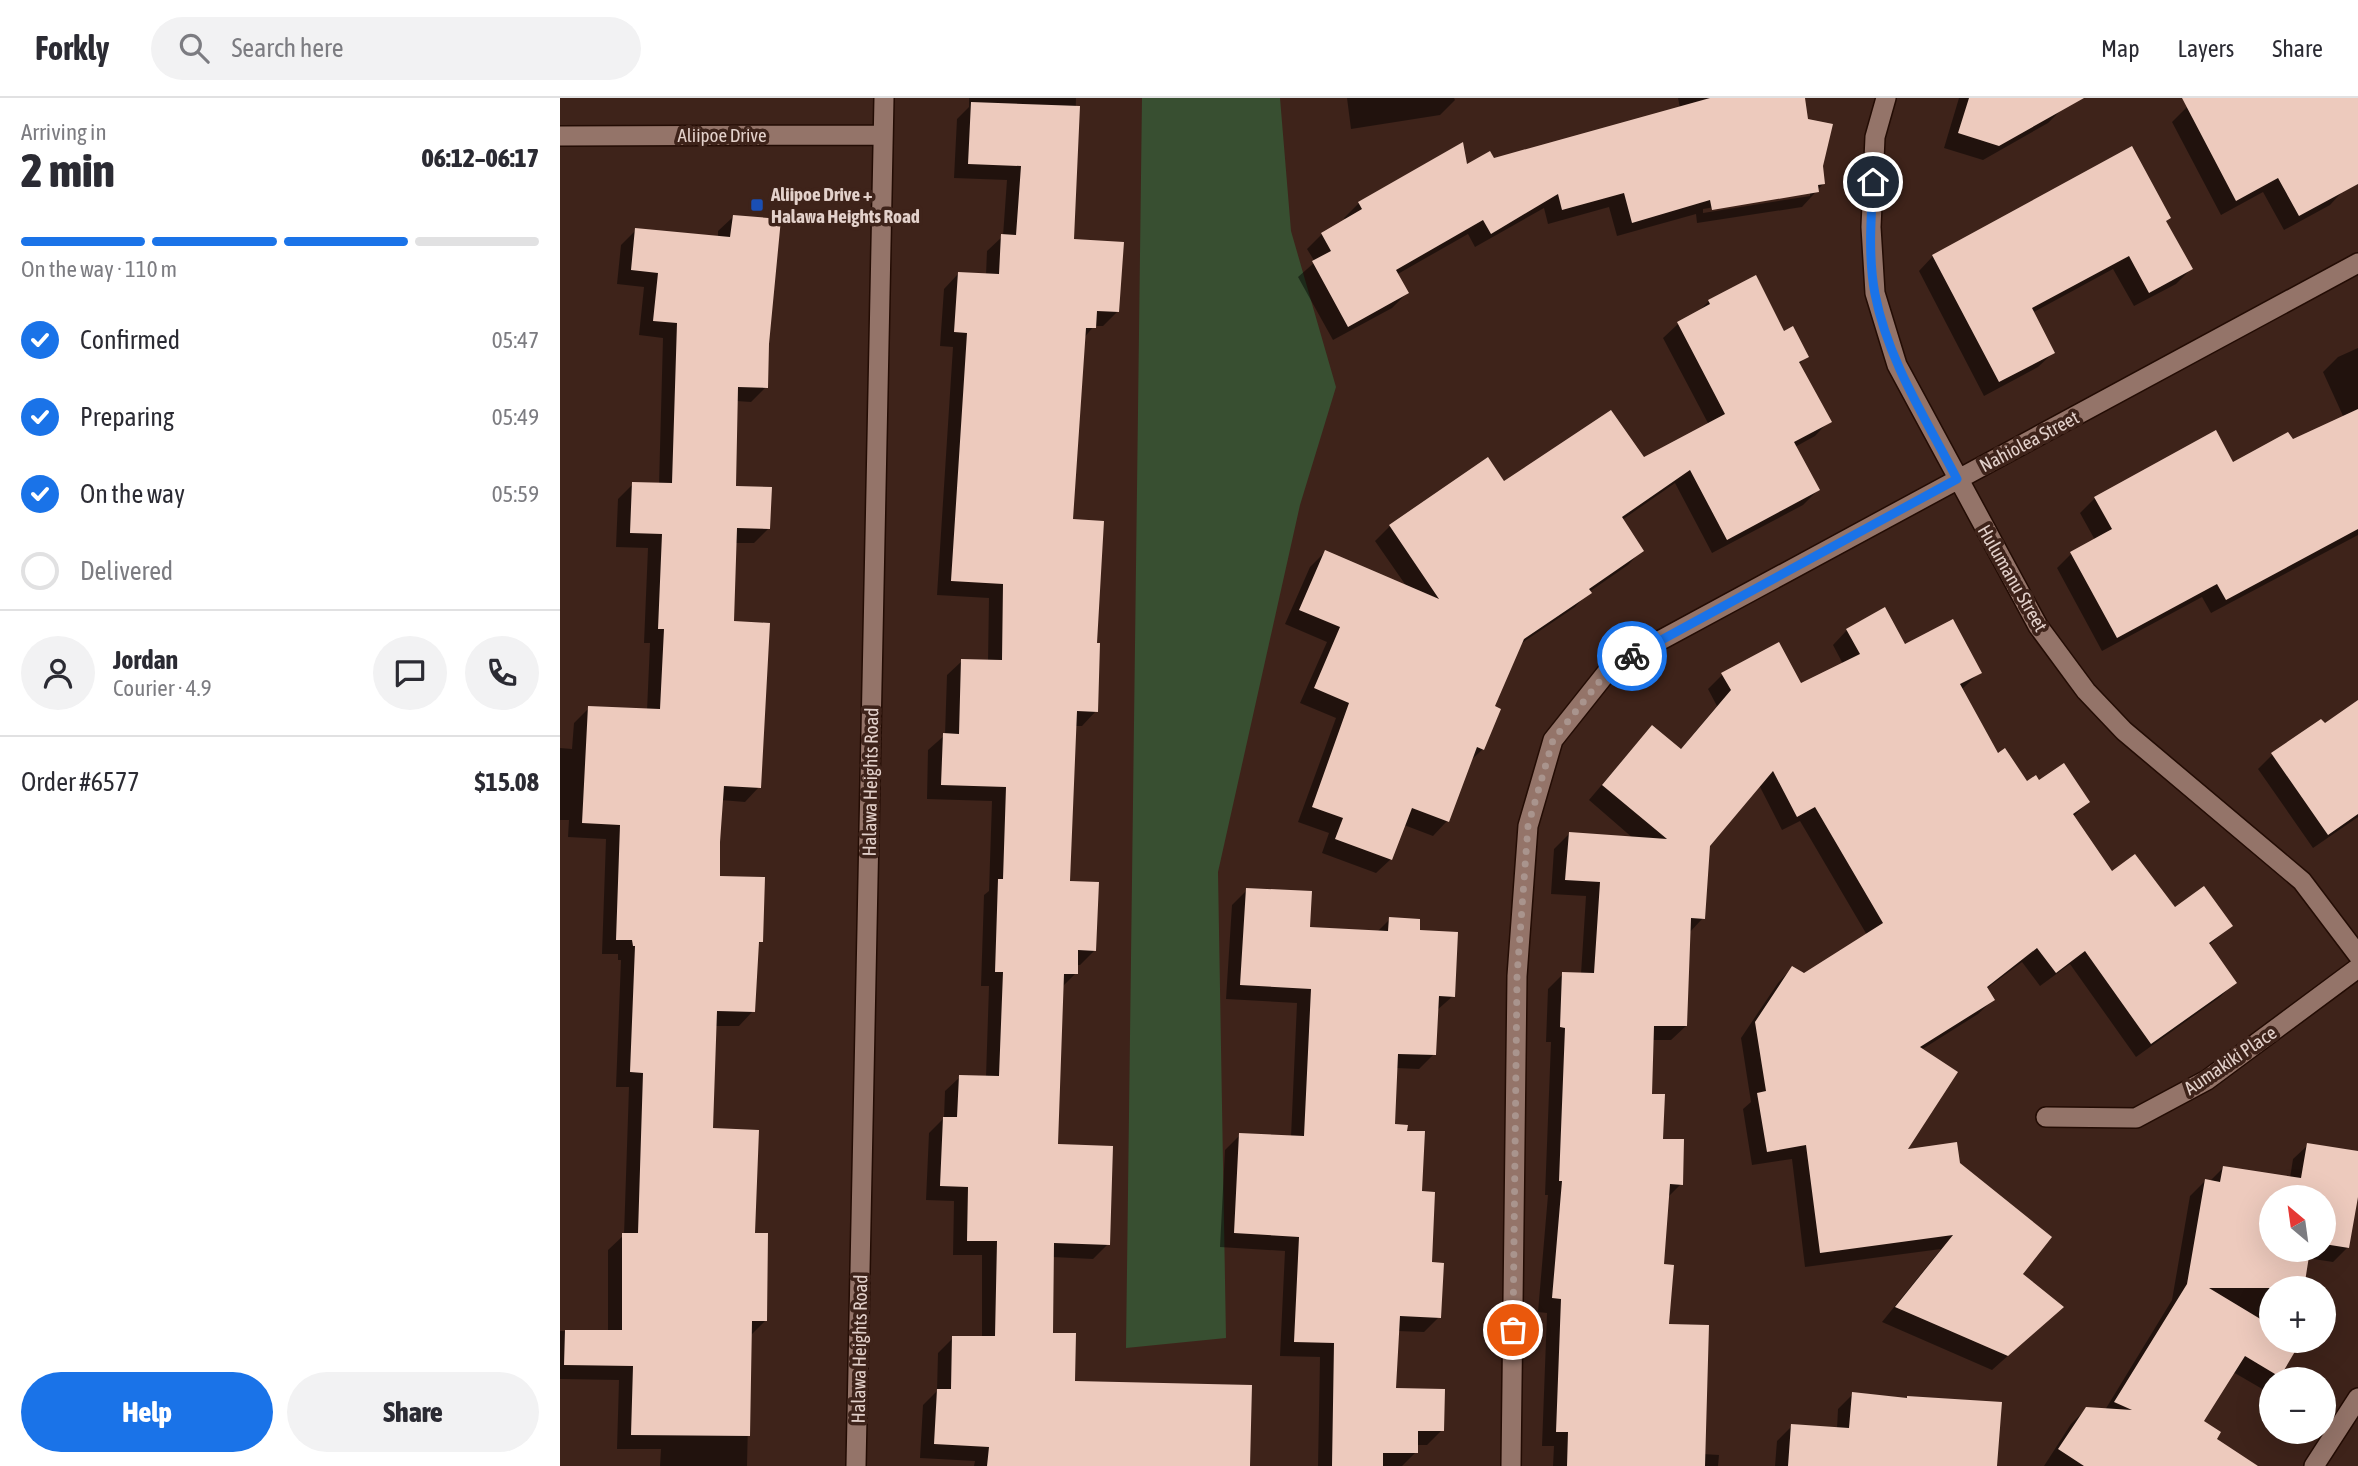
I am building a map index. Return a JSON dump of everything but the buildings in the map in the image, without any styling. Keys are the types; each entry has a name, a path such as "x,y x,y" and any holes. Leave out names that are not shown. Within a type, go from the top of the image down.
{"street":[{"name":"Halawa Heights Road","path":"856,1466 884,98"},
{"name":"Hulumanu Street","path":"1886,98 1875,137 1871,227 1875,293 1897,365 1957,479 2038,626 2086,691 2124,731 2302,881 2358,955"},
{"name":"Aliipoe Drive","path":"560,136 883,135"},
{"name":"Nahiolea Street","path":"1511,1466 1517,976 1528,826 1553,740 1611,667 2358,263"},
{"name":"Aumakiki Place","path":"2046,1117 2136,1118 2207,1080 2358,968"},
{"path":"2314,1466 2358,1398"}],"green space":[{"path":"1142,98 1280,98 1291,231 1336,387 1300,505 1218,872 1226,1338 1126,1348"}],"way so far":[{"path":"1513,1330 1517,976 1528,826 1553,740 1611,667 1632,656"}],"place":[{"name":"Aliipoe Drive + Halawa Heights Road","path":"757,205"}],"route":[{"path":"1632,656 1957,479 1897,365 1875,293 1871,227 1873,182"}]}
